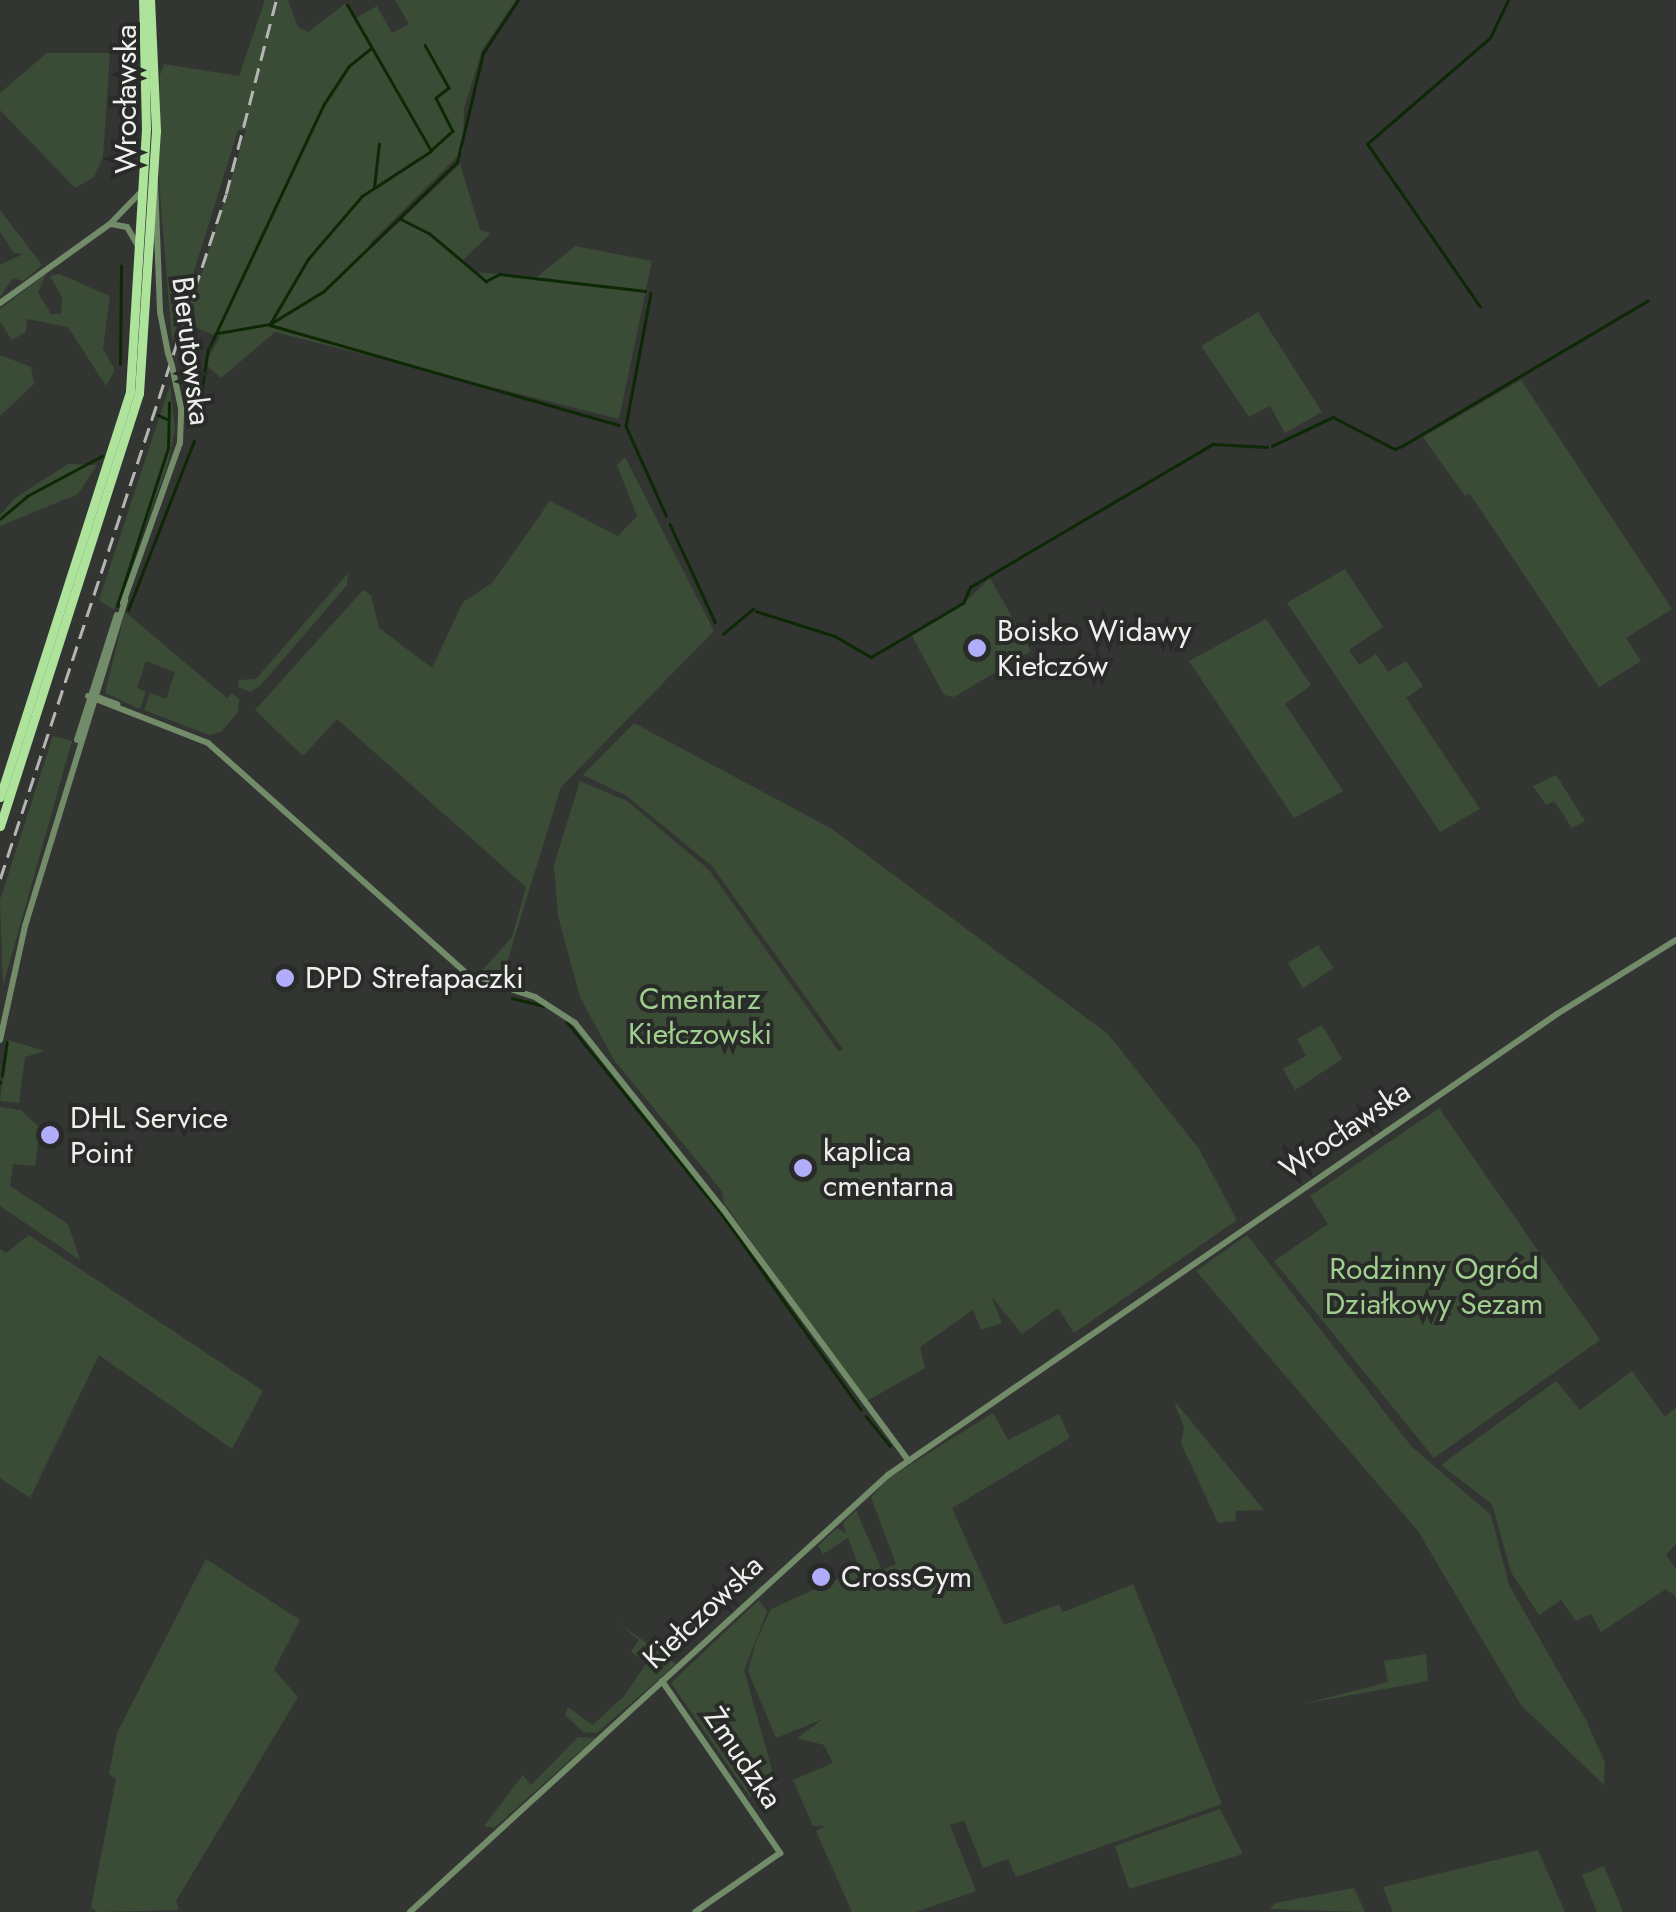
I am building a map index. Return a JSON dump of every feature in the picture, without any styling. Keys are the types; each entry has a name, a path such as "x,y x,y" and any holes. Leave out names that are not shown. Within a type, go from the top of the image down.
{"main road":[{"name":"Wrocławska","path":"144,200 148,172 147,0"},
{"path":"0,798 127,409 137,244 144,200"},
{"path":"0,826 136,409 144,200"}],"street":[{"name":"Bierutowska","path":"0,1040 75,752 180,443 172,366 160,312 158,218 148,172"},
{"name":"Bierutowska","path":"144,200 158,218"},
{"path":"110,224 144,200"},
{"path":"0,304 144,200"},
{"path":"110,224 127,226 137,244"},
{"path":"92,697 214,747 472,978 535,998 575,1023 716,1198 909,1460"},
{"name":"Wrocławska","path":"1045,1366 1584,996 1676,940"},
{"name":"Kiełczowska","path":"410,1912 909,1460 1045,1366"},
{"name":"Żmudzka","path":"662,1681 780,1852 695,1912"}],"green space":[{"path":"265,0 288,0 298,27 308,32 345,4 356,18 377,6 392,33 409,24 395,0 516,0 482,50 464,108 463,151 370,243 374,246 460,164 480,230 491,233 462,261 473,272 537,277 575,246 652,261 619,419 275,332 221,378 205,364 220,337 186,324 246,130 238,130 172,342 158,168 160,75 164,64 239,76"},
{"path":"47,53 110,53 103,157 94,177 75,188 0,110 0,93"},
{"path":"0,210 42,265 23,281 13,278 0,297 0,265 23,254 14,253 0,232"},
{"path":"46,274 38,293 51,314 61,314 62,297 50,276 59,274 110,296 103,349 115,370 106,386 68,327 27,319 26,332 12,340 0,322 0,309"},
{"path":"1258,312 1322,412 1285,433 1270,406 1249,417 1201,346"},
{"path":"0,355 31,367 34,384 0,416"},
{"path":"1521,380 1672,609 1626,638 1641,661 1599,687 1470,494 1465,496 1423,437"},
{"path":"170,385 175,430 167,467 114,610 99,600"},
{"path":"625,457 714,631 561,787 503,975 495,980 478,975 512,937 526,887 337,719 303,756 255,710 363,590 371,595 379,628 432,668 463,602 492,583 550,501 618,536 637,516 617,465"},
{"path":"68,464 97,465 78,494 0,526 0,515 15,498"},
{"path":"1345,569 1383,627 1349,650 1359,665 1376,654 1388,672 1406,661 1423,686 1406,698 1480,809 1440,832 1287,603"},
{"path":"348,573 347,585 260,686 250,692 238,687 239,680 256,679"},
{"path":"990,578 1031,651 954,697 944,695 912,636 963,604"},
{"path":"125,612 227,698 232,693 239,699 238,712 221,732 209,735 144,710 150,693 166,699 175,672 146,661 137,688 146,692 140,709 105,693"},
{"path":"1266,619 1311,685 1285,704 1343,791 1294,818 1189,661"},
{"name":"Cmentarz Kiełczowski","path":"634,723 832,829 1108,1034 1199,1149 1237,1220 1074,1333 1058,1308 1022,1334 991,1296 1002,1323 981,1330 973,1310 920,1347 925,1368 865,1402 724,1203 722,1191 614,1060 580,997 558,916 554,865 580,781 627,801 709,870 839,1052 843,1049 712,866 627,796 583,775"},
{"path":"53,736 72,741 3,986 0,900"},
{"path":"1556,775 1585,821 1572,828 1554,801 1546,805 1533,786"},
{"path":"1318,945 1334,968 1303,988 1288,963"},
{"path":"1322,1025 1342,1059 1295,1090 1283,1069 1306,1056 1297,1039"},
{"path":"8,1040 45,1051 25,1057 19,1103 0,1101"},
{"path":"0,1107 21,1110 40,1128 35,1166 13,1164 10,1186 68,1224 80,1260 0,1206"},
{"name":"Rodzinny Ogród Działkowy Sezam","path":"1439,1108 1600,1340 1434,1458 1274,1261 1328,1224 1310,1196"},
{"path":"29,1235 263,1391 232,1449 99,1355 30,1498 0,1478 0,1249 6,1253"},
{"path":"1247,1235 1411,1446 1491,1515 1509,1585 1586,1720 1605,1763 1604,1785 1521,1705 1418,1531 1196,1271"},
{"path":"1632,1371 1665,1417 1676,1407 1676,1544 1666,1555 1676,1569 1676,1597 1666,1589 1601,1632 1591,1614 1576,1621 1561,1600 1539,1615 1511,1572 1492,1504 1441,1465 1556,1381 1580,1410"},
{"path":"1175,1405 1264,1510 1236,1511 1235,1521 1218,1523 1181,1443 1184,1427"},
{"path":"993,1413 1008,1440 1059,1414 1070,1438 952,1508 1004,1625 1059,1604 1063,1612 1133,1584 1222,1804 1016,1877 1008,1859 983,1868 964,1820 950,1825 976,1891 916,1912 852,1912 816,1831 825,1826 813,1826 793,1780 833,1763 824,1745 797,1738 823,1719 776,1738 748,1671 756,1642 771,1609 860,1569 848,1538 823,1554 818,1546 837,1528 846,1533 843,1523 856,1510 882,1570 896,1564 871,1497 889,1478"},
{"path":"206,1559 300,1620 274,1670 298,1697 176,1901 179,1910 97,1912 91,1907 116,1779 109,1774 117,1733"},
{"path":"759,1600 767,1612 744,1670 774,1777 750,1797 671,1683"},
{"path":"616,1621 676,1664 597,1733 583,1732 565,1715 568,1707 593,1725 625,1695 647,1662 631,1652 639,1640"},
{"path":"1426,1654 1428,1681 1303,1704 1388,1682 1384,1661"},
{"path":"578,1737 595,1738 494,1828 484,1826 523,1775 531,1785"},
{"path":"1220,1809 1243,1854 1129,1889 1115,1846"},
{"path":"1538,1850 1565,1912 1393,1912 1383,1887"},
{"path":"1604,1866 1623,1912 1597,1912 1582,1875"},
{"path":"1354,1888 1365,1912 1270,1909 1275,1903"}],"waterway":[{"path":"270,324 324,291 457,162 483,53 518,0"},
{"path":"1480,307 1367,144 1490,38 1508,0"},
{"path":"218,333 270,324 308,259 362,196 431,151 347,5"},
{"path":"425,45 449,88 436,98 453,131 432,150"},
{"path":"210,346 324,104 349,66 370,49"},
{"path":"374,187 379,144"},
{"path":"401,219 429,233 486,281 500,274 645,291"},
{"path":"120,364 121,266"},
{"path":"651,293 626,426 666,515"},
{"path":"1272,446 1333,417 1395,449 1647,301"},
{"path":"270,325 619,425"},
{"path":"197,419 208,349"},
{"path":"117,606 168,448 169,403"},
{"path":"158,415 167,419"},
{"path":"128,610 194,441"},
{"path":"756,611 835,636 871,657 963,603 970,587 1213,444 1267,447"},
{"path":"0,519 27,496 102,456"},
{"path":"670,524 715,622"},
{"path":"723,634 753,609"},
{"path":"512,998 544,1006"},
{"path":"567,1022 721,1213 861,1409"},
{"path":"2,1076 7,1042"},
{"path":"866,1416 890,1446"}],"railway":[{"path":"0,879 226,194 276,0"}],"place":[{"name":"Boisko Widawy Kiełczów","path":"977,648"},
{"name":"DPD Strefapaczki","path":"285,978"},
{"name":"DHL Service Point","path":"50,1135"},
{"name":"kaplica cmentarna","path":"803,1168"},
{"name":"CrossGym","path":"821,1577"}]}
